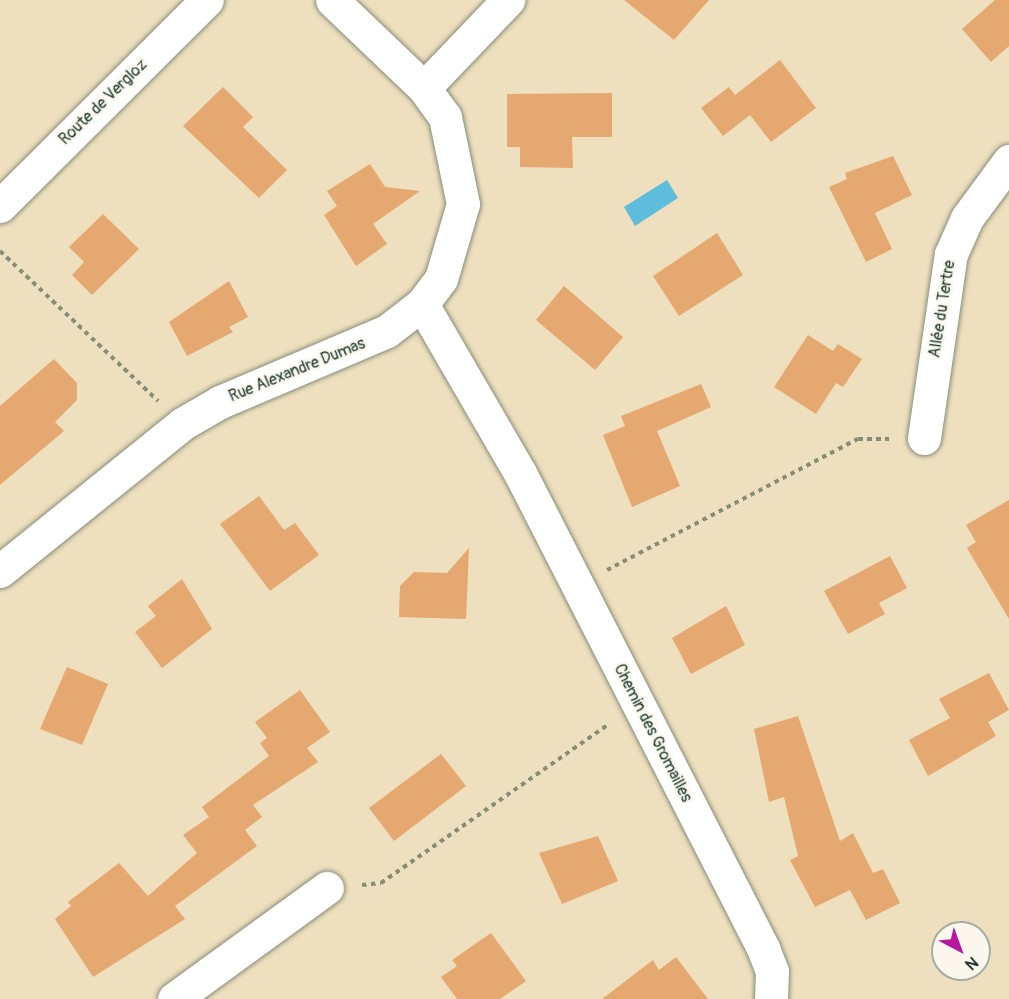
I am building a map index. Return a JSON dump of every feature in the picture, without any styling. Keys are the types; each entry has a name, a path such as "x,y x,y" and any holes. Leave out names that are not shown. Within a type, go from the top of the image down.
{"street":[{"name":"Route de Vergloz","path":"0,206 207,0"},
{"name":"Rue Alexandre Dumas","path":"0,571 182,424 220,402 349,351 422,304 454,248 463,204 445,117 424,88 332,0"},
{"path":"424,88 508,0"},
{"name":"Allée du Tertre","path":"924,438 951,254 967,218 1009,161"},
{"name":"Chemin des Gromailles","path":"422,304 519,471 764,948 772,970 771,999"},
{"path":"174,999 327,888"}],"path":[{"path":"0,251 182,424"},
{"path":"578,586 858,439 924,438"},
{"path":"327,888 381,883 638,704"}],"water":[{"path":"667,180 678,198 635,226 624,207"}],"building":[{"path":"624,0 709,0 674,40"},
{"path":"995,0 1009,0 1009,46 991,62 962,29"},
{"path":"780,60 816,108 771,142 750,115 723,136 701,108 729,87 735,95"},
{"path":"223,87 253,117 243,127 287,170 259,198 183,126"},
{"path":"612,93 612,137 572,137 573,168 520,167 520,147 507,147 507,94"},
{"path":"893,156 912,195 875,213 892,249 866,262 829,187 847,179 845,173"},
{"path":"370,164 385,187 420,191 373,224 387,244 356,266 324,215 337,206 327,191"},
{"path":"103,214 139,249 92,295 72,275 84,262 69,247"},
{"path":"717,233 743,275 679,316 653,276"},
{"path":"229,281 248,317 229,327 233,332 187,356 169,322"},
{"path":"564,286 623,337 595,370 536,320"},
{"path":"808,335 833,351 838,344 862,359 843,387 836,383 816,414 774,387"},
{"path":"54,359 77,383 77,400 55,422 64,431 0,485 0,406"},
{"path":"701,384 711,407 657,431 680,486 632,507 603,435 625,426 621,416"},
{"path":"259,496 284,530 295,523 319,555 270,591 220,524"},
{"path":"1009,500 1009,619 967,548 976,542 966,525"},
{"path":"469,548 466,619 399,617 400,586 414,572 447,573"},
{"path":"890,556 907,588 879,603 885,614 848,634 824,591"},
{"path":"182,579 212,629 162,668 135,632 156,616 148,606"},
{"path":"726,606 745,645 691,674 672,638"},
{"path":"67,667 108,684 82,745 40,729"},
{"path":"989,673 1009,710 988,722 996,736 928,776 909,740 950,718 939,699"},
{"path":"300,690 330,732 307,748 318,762 253,805 262,817 245,830 257,846 175,906 185,919 93,977 55,919 71,906 68,902 119,863 148,896 197,853 183,835 209,817 202,807 269,756 260,743 267,738 255,722"},
{"path":"798,716 840,841 853,833 873,873 883,869 900,903 866,920 850,890 815,907 790,860 798,856 784,797 769,802 754,729"},
{"path":"441,754 466,786 394,841 369,808"},
{"path":"598,836 618,881 562,904 539,853"},
{"path":"491,933 526,981 500,999 457,999 441,977 457,966 452,960"},
{"path":"676,957 708,999 602,999 653,960 659,970"}]}
